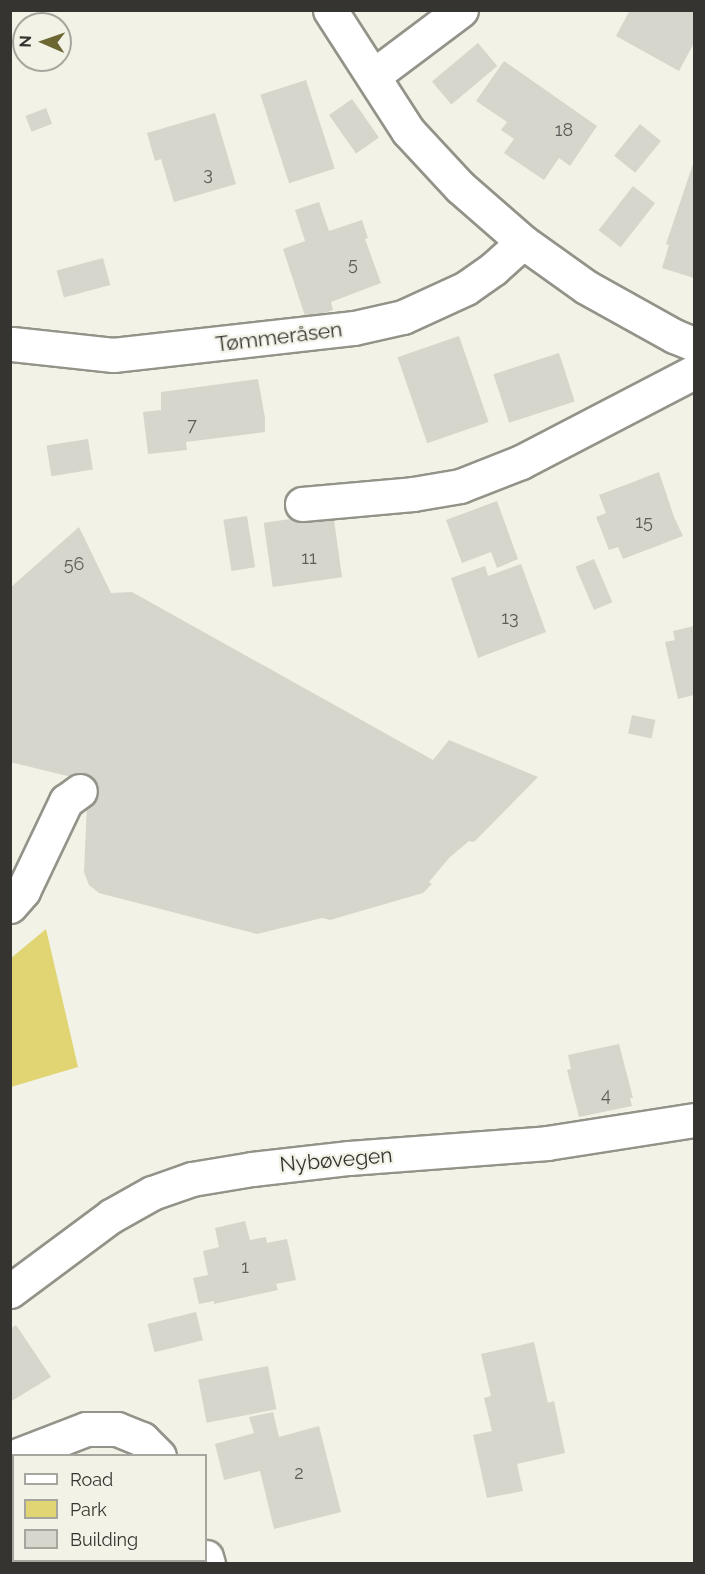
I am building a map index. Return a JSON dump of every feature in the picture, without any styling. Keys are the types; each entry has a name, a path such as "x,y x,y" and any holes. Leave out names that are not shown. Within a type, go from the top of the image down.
{"street":[{"path":"330,10 408,131 460,187 523,242 586,287 674,336 694,344"},
{"path":"373,76 461,10"},
{"name":"Tømmeråsen","path":"12,344 114,355 354,328 402,317 466,288 494,269 523,242"},
{"path":"302,504 413,494 460,486 521,462 694,372"},
{"path":"10,906 23,891 66,801 80,791"},
{"name":"Nybøvegen","path":"10,1291 111,1216 152,1193 192,1179 252,1169 349,1158 547,1143 694,1120"},
{"path":"18,1454 86,1429 117,1429 142,1439 158,1454"}],"green space":[{"path":"46,929 78,1067 11,1087 11,958"}],"building":[{"path":"630,10 694,10 694,43 679,71 616,36"},
{"path":"478,43 497,66 451,105 432,82"},
{"path":"504,61 597,126 570,166 559,158 544,180 504,153 514,139 501,130 507,122 476,101"},
{"path":"306,80 335,168 289,183 260,95"},
{"path":"352,99 379,138 356,154 329,115"},
{"path":"46,108 52,124 32,132 25,116"},
{"path":"215,113 236,184 174,202 161,159 155,161 147,133"},
{"path":"640,124 661,141 635,173 614,156"},
{"path":"694,161 694,278 662,268 669,245 666,244"},
{"path":"633,186 655,203 621,247 599,230"},
{"path":"319,202 329,231 362,220 368,238 365,239 381,283 331,302 333,310 306,319 283,249 305,241 295,210"},
{"path":"103,258 110,285 64,297 57,270"},
{"path":"459,336 489,422 427,443 398,357"},
{"path":"559,353 575,402 509,423 493,374"},
{"path":"258,379 265,418 265,432 186,442 187,450 148,454 143,412 161,410 161,392"},
{"path":"88,439 93,470 51,476 47,446"},
{"path":"659,472 683,536 623,559 618,547 609,550 596,517 606,513 599,495"},
{"path":"497,501 518,559 497,568 491,552 462,563 446,520"},
{"path":"333,513 342,577 273,587 264,523"},
{"path":"247,516 255,567 231,571 223,520"},
{"path":"79,527 111,593 132,592 433,760 449,740 538,777 474,842 469,841 449,858 429,882 432,884 423,893 330,920 322,918 257,934 99,893 89,885 84,872 88,781 10,762 10,588"},
{"path":"594,559 612,602 594,610 576,567"},
{"path":"521,564 546,632 478,658 451,578 485,566 488,576"},
{"path":"694,626 694,695 678,699 665,642 675,640 673,631"},
{"path":"632,715 655,720 652,739 628,734"},
{"path":"619,1044 633,1098 630,1098 632,1106 579,1117 567,1070 571,1069 568,1055"},
{"path":"245,1221 250,1240 266,1237 267,1243 287,1239 296,1280 276,1284 278,1290 214,1304 214,1301 199,1304 193,1278 208,1275 203,1251 219,1247 215,1228"},
{"path":"196,1312 203,1340 155,1352 147,1324"},
{"path":"16,1325 51,1377 10,1402 10,1329"},
{"path":"534,1342 548,1403 554,1401 565,1453 517,1464 523,1491 487,1498 473,1435 492,1431 484,1398 491,1396 481,1354"},
{"path":"268,1366 276,1409 207,1423 198,1380"},
{"path":"273,1412 279,1437 319,1426 341,1512 274,1529 260,1471 224,1480 215,1444 254,1433 249,1417"},
{"path":"30,1562 132,1562 132,1564 30,1564"}]}
